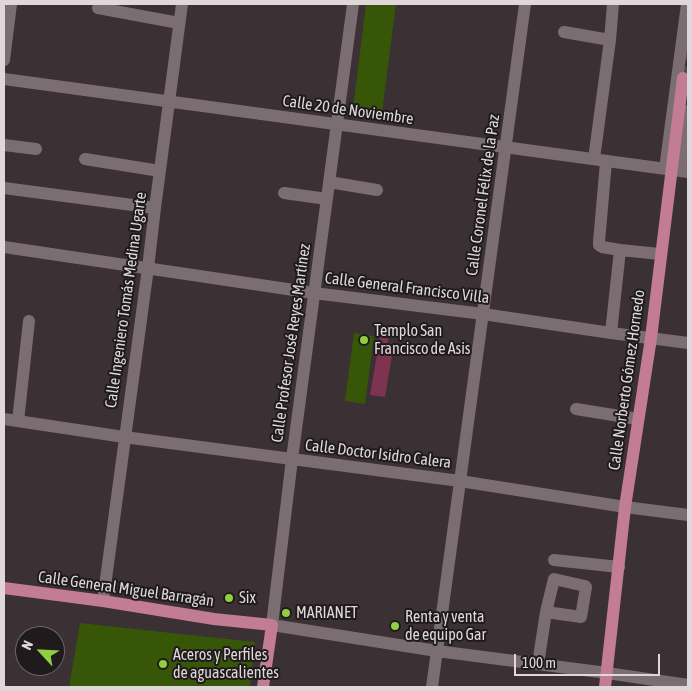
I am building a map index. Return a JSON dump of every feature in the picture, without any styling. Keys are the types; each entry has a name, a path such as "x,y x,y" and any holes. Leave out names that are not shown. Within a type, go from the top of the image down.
{"main road":[{"name":"Calle Norberto Gómez Hornedo","path":"605,687 625,507 651,338 660,254 676,170 683,78"},
{"name":"Calle General Miguel Barragán","path":"4,588 214,619 272,625"},
{"name":"Calle Profesor José Reyes Martínez","path":"263,687 272,625"}],"street":[{"name":"Calle Ingeniero Tomás Medina Ugarte","path":"102,601 182,4"},
{"name":"Calle Profesor José Reyes Martínez","path":"272,625 292,459 353,4"},
{"name":"Calle Coronel Félix de la Paz","path":"432,687 525,4"},
{"path":"613,4 600,160 598,242 602,247 660,254"},
{"name":"Calle Norberto Gómez Hornedo","path":"676,170 687,4"},
{"path":"4,60 9,6"},
{"path":"98,8 179,23"},
{"path":"564,32 610,40"},
{"name":"Calle 20 de Noviembre","path":"4,79 676,170"},
{"name":"Calle Norberto Gómez Hornedo","path":"676,170 688,111"},
{"path":"4,145 36,149"},
{"path":"84,159 160,171"},
{"path":"329,182 377,190"},
{"path":"4,188 155,208"},
{"path":"284,193 327,199"},
{"name":"Calle General Francisco Villa","path":"4,247 314,293 483,314 688,343"},
{"path":"611,333 620,250"},
{"path":"18,421 29,321"},
{"path":"576,408 638,419"},
{"name":"Calle Doctor Isidro Calera","path":"4,419 124,437 460,481 688,516"},
{"path":"554,560 619,567"},
{"path":"538,664 546,612"},
{"name":"Calle General Miguel Barragán","path":"272,625 437,651 688,685"}],"shaded area":[{"path":"380,337 388,338 388,343 394,344 385,397 370,395"}],"building":[{"path":"366,4 396,4 381,120 352,117"},
{"path":"354,333 374,336 365,404 345,401"},
{"name":"Aceros y Perfiles de aguascalientes","path":"80,623 255,642 250,687 69,687"}],"tunnel":[{"path":"683,78 688,47"}],"place":[{"name":"Templo San Francisco de Asis","path":"364,340"},
{"name":"Six","path":"229,598"},
{"name":"MARIANET","path":"286,613"},
{"name":"Renta y venta de equipo Gar","path":"395,626"},
{"name":"Aceros y Perfiles de aguascalientes","path":"163,664"}]}
